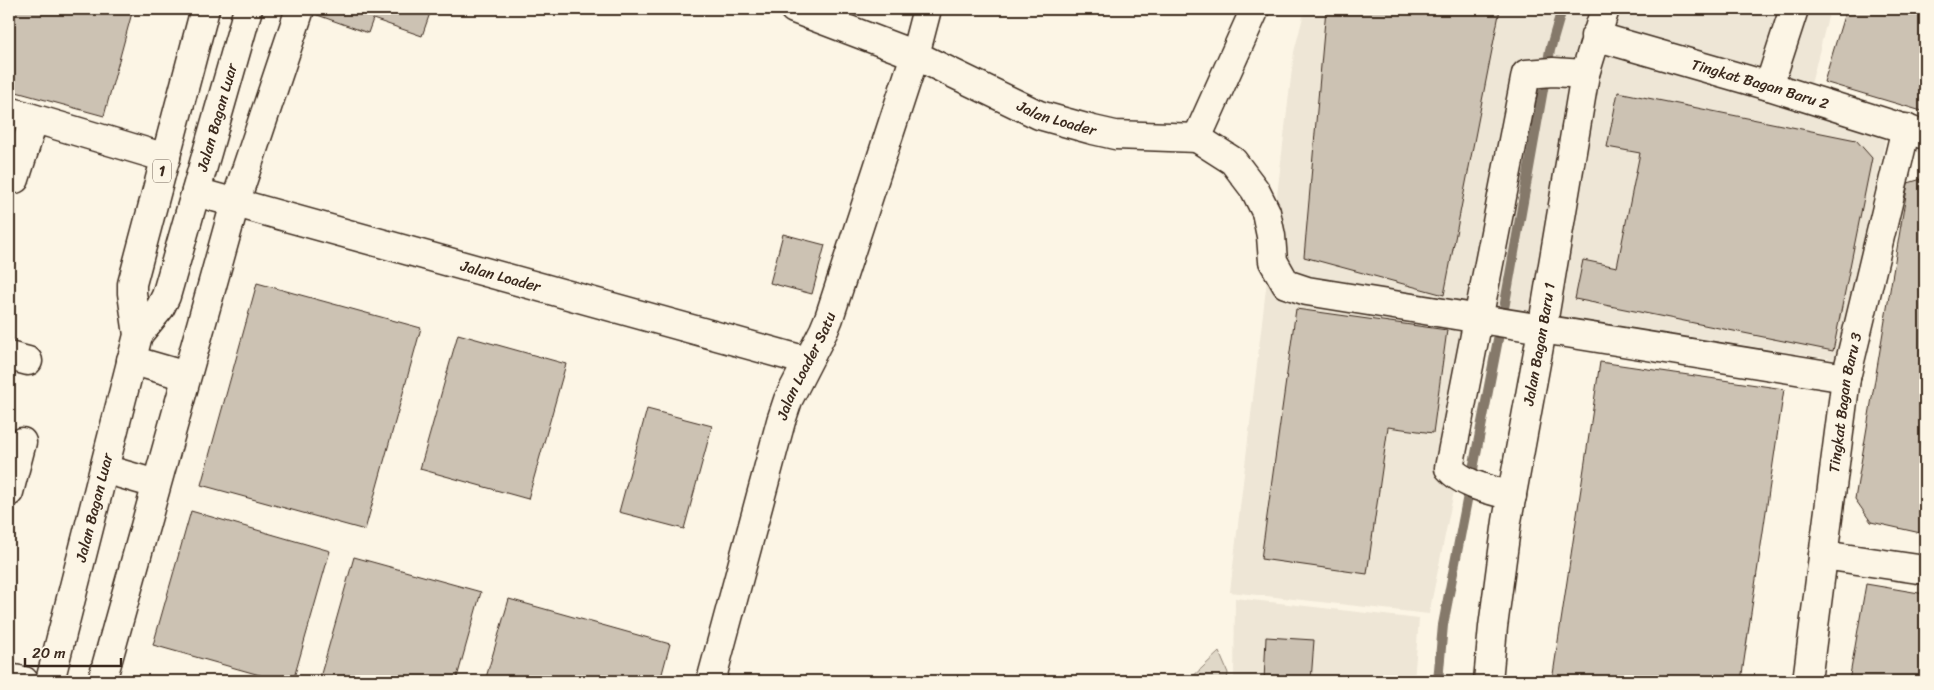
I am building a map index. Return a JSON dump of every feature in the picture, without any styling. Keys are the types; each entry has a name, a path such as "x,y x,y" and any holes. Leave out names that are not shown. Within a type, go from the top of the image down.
{"street":[{"name":"Jalan Bagan Luar","path":"50,681 134,347 132,284 205,9"},
{"name":"Jalan Bagan Luar","path":"134,347 166,296 248,9"},
{"path":"102,681 235,203 300,9"},
{"name":"Jalan Loader","path":"794,9 915,56 1039,115 1115,135 1197,138"},
{"name":"Jalan Loader Satu","path":"711,681 781,421 788,400 829,318 915,56 927,9"},
{"path":"1255,9 1197,138 1233,161 1255,190 1266,212 1271,236 1273,261 1286,284 1307,291 1846,378"},
{"name":"Jalan Bagan Baru 1","path":"1488,681 1493,627 1512,496 1529,328 1585,74 1595,36 1605,9"},
{"path":"1769,86 1794,9"},
{"name":"Tingkat Bagan Baru 2","path":"1595,36 1769,86 1916,132"},
{"path":"1512,496 1486,489 1455,475 1449,468 1482,320 1526,74 1544,72 1585,74"},
{"path":"9,177 15,179 21,115 166,158"},
{"name":"Tingkat Bagan Baru 3","path":"1808,681 1846,378 1916,132"},
{"name":"Jalan Loader","path":"196,192 807,361"},
{"path":"134,347 186,376"},
{"path":"9,492 22,442"},
{"path":"104,469 156,484"},
{"path":"1823,555 1925,570"},
{"path":"9,678 24,681"}],"shaded area":[{"path":"1305,9 1830,9 1804,112 1886,137 1838,360 1492,305 1429,614 1230,592 1294,52"},
{"path":"1235,598 1419,619 1414,681 1234,681"},
{"path":"1219,652 1228,673 1227,681 1188,681"}],"building":[{"path":"9,9 133,9 104,116 9,90"},
{"path":"310,9 418,9 430,13 422,36 373,19 368,33 309,12"},
{"path":"1326,9 1500,9 1444,295 1304,257"},
{"path":"1846,9 1925,9 1925,112 1824,82"},
{"path":"1618,92 1856,140 1872,158 1833,351 1575,299 1583,260 1617,267 1640,153 1607,147"},
{"path":"1925,178 1925,534 1871,522 1855,499 1908,183"},
{"path":"783,234 825,245 812,294 770,283"},
{"path":"257,283 421,328 365,530 201,485"},
{"path":"1296,309 1447,330 1433,433 1388,427 1367,574 1261,559"},
{"path":"458,334 566,364 528,499 420,469"},
{"path":"1600,362 1784,389 1741,681 1552,681"},
{"path":"647,409 712,426 684,529 619,512"},
{"path":"191,511 330,551 293,681 281,681 153,645"},
{"path":"354,557 481,592 456,681 319,681"},
{"path":"1866,584 1925,594 1925,681 1849,681"},
{"path":"509,599 670,644 660,681 485,681"},
{"path":"1266,637 1314,640 1311,681 1264,681"}],"waterway":[{"path":"1438,681 1443,625 1505,303 1550,50 1562,9"}]}
